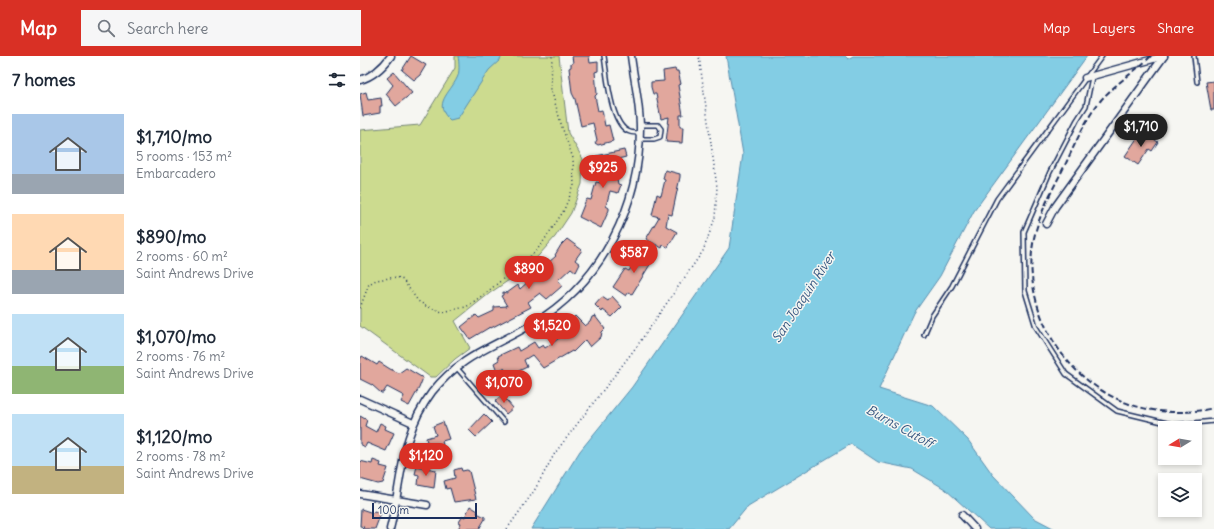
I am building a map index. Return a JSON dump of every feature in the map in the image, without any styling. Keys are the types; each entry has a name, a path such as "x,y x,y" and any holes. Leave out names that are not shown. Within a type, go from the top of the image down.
{"street":[{"path":"360,80 371,76 379,70 391,56"},
{"path":"390,529 404,453 414,424 432,392 456,367 484,348 523,330 540,320 565,300 584,281 607,250 623,218 635,181 640,125 631,56"},
{"path":"1085,78 1164,56"},
{"path":"1046,224 1055,207 1164,56"},
{"path":"360,399 414,424"},
{"path":"360,494 427,504"},
{"path":"962,514 975,529"}],"lane":[{"path":"604,56 610,99 615,115 623,127 629,132 640,136 654,139 660,137 661,130 658,125 640,125"},
{"path":"924,335 932,316 952,286 997,199 1102,56"},
{"path":"1194,56 1197,82"},
{"path":"1092,77 1086,106 1050,172 1024,232 1025,291 1036,327 1066,374 1117,411 1175,425 1214,421"},
{"path":"456,367 504,422"}],"path":[{"path":"360,308 369,284 376,280 397,277 403,280 418,301 426,306 442,312 466,307 486,293 533,254 541,245 563,212 574,186 572,153 562,127 551,89 552,56"},
{"path":"507,529 534,491 555,454 637,346 703,251 715,218 717,188 699,56"}],"green space":[{"path":"455,56 559,56 568,133 583,159 582,184 571,213 555,237 532,263 490,293 455,321 470,348 455,359 436,377 430,377 360,326 360,130 420,125 455,68"}],"water":[{"path":"458,56 502,56 500,60 489,70 458,118 450,120 445,114 442,104 458,76"},
{"path":"726,56 845,56 848,59 853,56 1087,56 974,211 940,276 914,313 879,389 933,406 968,440 993,475 1034,518 1055,529 989,529 945,489 912,469 878,462 851,444 748,506 729,529 531,529 580,451 632,387 729,248 743,154"}],"building":[{"path":"411,56 426,65 420,75 414,80 402,70"},
{"path":"572,56 589,56 590,63 598,62 598,71 595,72 597,94 595,96 598,111 602,110 605,126 609,125 613,141 598,145 595,143 597,140 593,123 581,126 575,99 572,93 569,68 573,63"},
{"path":"675,69 678,71 681,84 678,85 683,115 680,115 680,127 683,127 682,143 666,142 669,117 661,119 656,94 653,94 651,87 651,82 664,81 663,71"},
{"path":"394,72 412,93 396,106 386,94 393,85 387,78"},
{"path":"1214,81 1214,110 1211,110 1206,82"},
{"path":"366,92 368,100 381,98 382,106 380,106 380,113 363,116 360,94"},
{"path":"1142,131 1158,142 1152,151 1149,149 1138,165 1125,156"},
{"path":"624,150 626,157 618,159 621,173 616,174 618,184 621,185 618,193 610,191 606,206 609,210 601,228 579,217 587,199 591,200 596,182 602,183 596,156"},
{"path":"665,170 680,174 680,177 672,215 668,214 666,226 677,232 668,247 663,245 662,248 646,239 659,217 652,215 657,194 661,196 665,180 663,179"},
{"path":"567,239 582,250 575,260 580,264 576,272 571,268 558,280 562,285 561,287 547,299 540,293 528,302 531,307 491,328 490,327 470,339 461,327 476,315 479,318 494,311 494,307 507,306 501,296 503,295 503,292 507,293 518,285 520,289 531,279 529,278 533,274 534,275 556,256 555,255 561,245"},
{"path":"641,250 654,258 632,294 629,292 626,296 613,287 625,269 629,271"},
{"path":"612,296 622,307 612,317 603,310 602,312 595,305 602,297 608,301"},
{"path":"575,316 585,326 590,322 592,317 595,316 605,329 602,332 601,337 590,347 585,340 573,352 572,351 543,368 532,355 524,360 527,367 508,376 504,368 497,371 494,363 499,360 498,356 517,347 519,351 534,342 538,348 543,345 545,348 575,329 569,322"},
{"path":"362,356 377,365 379,362 399,373 406,368 423,378 409,406 401,402 404,396 387,387 383,393 381,393 372,385 360,379 360,360"},
{"path":"502,395 513,408 506,414 495,401"},
{"path":"484,414 492,422 476,437 469,430"},
{"path":"360,416 367,420 365,426 376,432 380,423 386,426 385,429 394,433 386,451 367,443 365,447 360,444"},
{"path":"443,422 449,439 442,441 443,445 438,446 438,449 432,451 432,449 429,450 426,438 436,435 433,426"},
{"path":"373,460 381,463 380,466 388,468 383,483 378,484 360,479 360,461 372,464"},
{"path":"417,466 436,470 434,488 418,485 419,475 415,474"},
{"path":"461,468 462,471 469,471 476,499 454,502 450,488 446,489 444,481 455,478 454,470"},
{"path":"470,506 478,511 477,513 485,517 485,519 479,529 458,529 461,523 459,522 463,516 465,517"},
{"path":"361,509 373,513 374,511 381,513 375,529 362,529 364,527 360,526"}],"railway":[{"path":"1151,56 1101,100 1086,122 1046,204 1036,230 1032,250 1034,291 1040,312 1058,349 1071,365 1100,390 1115,398 1147,409 1180,412 1214,408"}],"water label":[{"name":"San Joaquin River","path":"803,297"},
{"name":"Burns Cutoff","path":"900,426"}]}
